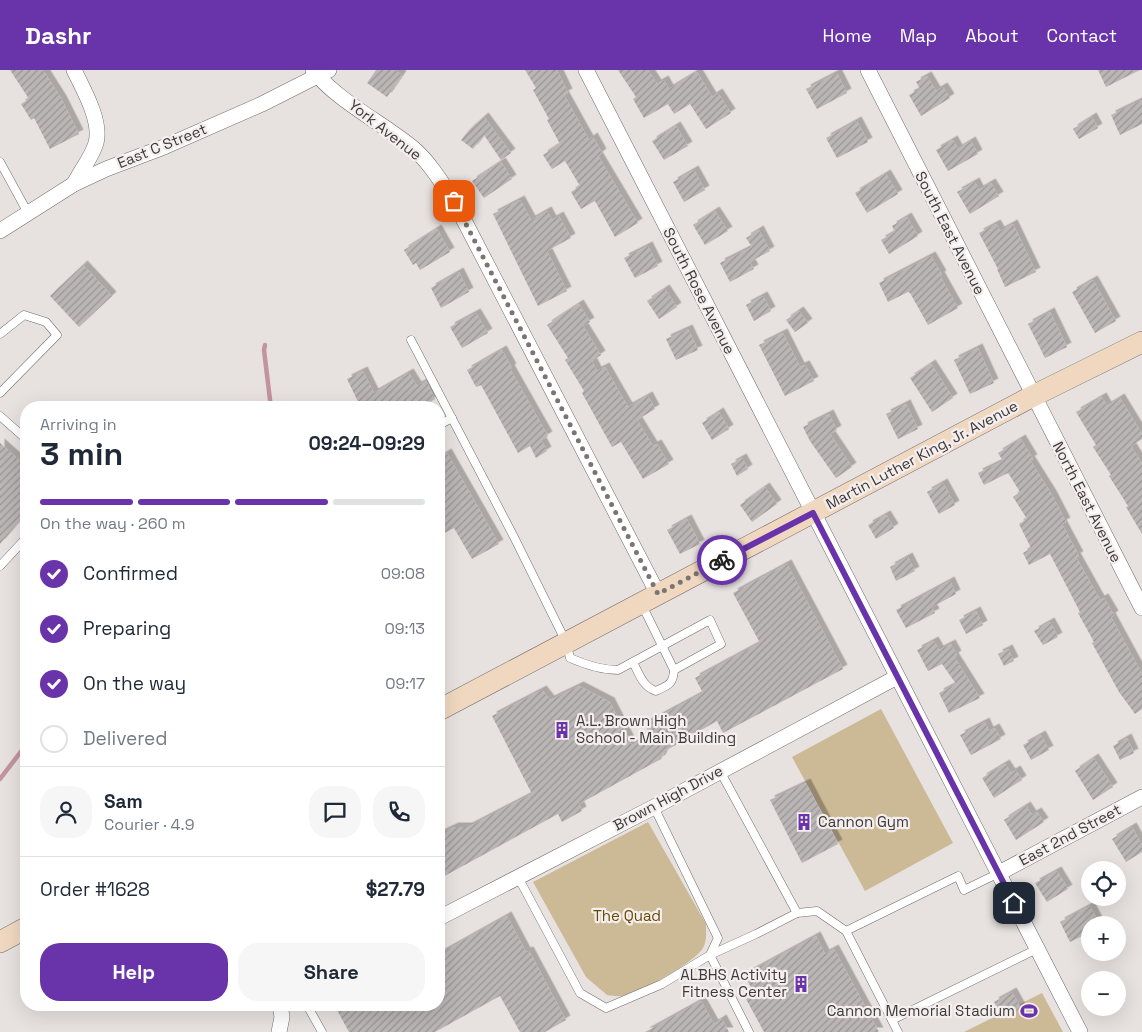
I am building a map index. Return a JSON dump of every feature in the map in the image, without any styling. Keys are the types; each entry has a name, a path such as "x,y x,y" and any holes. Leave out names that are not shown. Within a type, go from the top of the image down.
{"main road":[{"name":"Martin Luther King, Jr. Avenue","path":"445,707 1033,396 1142,342"},
{"path":"0,942 20,931"}],"street":[{"path":"74,70 92,109 97,133 96,143 74,184"},
{"name":"South Rose Avenue","path":"586,70 1080,1032"},
{"name":"South East Avenue","path":"868,70 1033,396"},
{"name":"East C Street","path":"0,231 74,184 262,104 320,72"},
{"name":"York Avenue","path":"320,72 325,84 415,149 454,201 649,599"},
{"name":"North East Avenue","path":"1033,396 1142,608"},
{"name":"Brown High Drive","path":"445,915 654,807 897,677"},
{"name":"East 2nd Street","path":"999,873 1142,797"},
{"path":"279,1032 282,1017 281,1011"}],"lane":[{"path":"0,162 28,213"},
{"path":"0,334 24,315 46,322 58,335 0,393"},
{"path":"411,340 443,401"},
{"path":"445,405 566,642 570,658 585,665 605,670 618,670 710,620 721,644 674,670"},
{"path":"0,416 20,434"},
{"path":"445,422 452,418"},
{"path":"0,566 20,544"},
{"path":"633,662 644,684 649,689 656,691 670,684 674,678 674,670 662,646 649,599"},
{"path":"720,771 797,913"},
{"path":"654,807 718,938 710,955"},
{"path":"846,931 958,876 964,890 999,873"},
{"path":"518,876 580,993 606,1008 662,984 710,955 797,913 817,910 846,931 898,1032"},
{"path":"892,1020 1037,949"},
{"path":"710,955 749,1032"},
{"path":"310,1011 322,1032"}],"green space":[{"path":"881,709 953,843 865,891 792,757"},
{"name":"The Quad","path":"648,822 706,924 705,942 703,948 690,961 655,982 626,995 607,995 586,977 533,882"},
{"name":"Cannon Memorial Stadium","path":"1042,993 1063,1032 964,1032"}],"building":[{"path":"10,70 43,70 62,100 79,134 50,149 34,118 31,120 21,104 29,99"},
{"path":"376,70 395,70 402,75 387,97 367,83"},
{"path":"525,70 557,70 568,93 564,95 589,140 593,137 602,153 598,156 638,223 615,237 595,201 581,209 571,192 580,186 565,161 552,169 543,155 560,144 533,90 536,88"},
{"path":"618,70 648,70 657,84 664,80 669,89 697,72 712,97 718,93 731,113 706,129 690,104 674,114 668,104 644,118 633,99 636,97"},
{"path":"1098,70 1140,70 1106,87"},
{"path":"837,73 847,93 817,109 806,89"},
{"path":"927,76 936,91 943,87 950,98 921,116 909,95 920,89 916,82"},
{"path":"1142,100 1142,124 1120,135 1111,115"},
{"path":"484,117 511,153 501,160 484,135 473,149 461,140"},
{"path":"1092,117 1098,128 1079,139 1073,129"},
{"path":"857,121 868,142 837,158 826,138"},
{"path":"676,126 688,146 664,160 652,141"},
{"path":"953,140 958,149 971,141 978,154 948,171 936,150"},
{"path":"501,162 512,179 484,198 472,181"},
{"path":"694,170 705,190 684,202 673,182"},
{"path":"886,174 898,194 867,213 855,193"},
{"path":"975,182 979,190 991,183 999,196 970,214 957,192"},
{"path":"520,200 531,220 547,211 552,220 559,216 571,238 547,251 567,291 538,306 493,214"},
{"path":"715,211 728,231 705,245 693,225"},
{"path":"907,217 918,236 889,254 881,240 895,232 892,226"},
{"path":"996,224 1000,231 1013,224 1036,272 1005,287 998,269 979,233"},
{"path":"437,229 450,252 420,270 416,263 413,265 404,250"},
{"path":"759,230 770,251 750,262 754,269 730,282 720,263 752,247 746,238"},
{"path":"648,246 658,266 635,278 624,258"},
{"path":"931,256 958,308 928,325 910,293 908,292 888,302 879,283"},
{"path":"83,265 112,296 79,327 50,296"},
{"path":"459,272 469,292 441,308 431,288"},
{"path":"1093,280 1116,321 1095,333 1072,292"},
{"path":"665,289 677,307 659,319 647,301"},
{"path":"763,296 771,311 754,321 746,305"},
{"path":"579,304 590,322 583,326 601,355 592,361 597,371 605,367 628,407 648,396 655,409 637,420 653,446 657,444 669,464 643,479 621,442 612,447 582,393 584,391 565,360 568,358 547,325"},
{"path":"799,311 808,323 795,332 786,320"},
{"path":"1050,312 1067,347 1045,358 1028,324"},
{"path":"476,313 488,333 462,348 450,327"},
{"path":"688,329 698,350 676,360 666,339"},
{"path":"783,333 800,367 805,365 814,381 785,396 759,345"},
{"path":"978,348 994,383 970,394 954,360"},
{"path":"502,350 512,368 510,369 548,436 541,440 547,451 536,458 530,446 518,453 481,385 476,387 467,370"},
{"path":"931,364 953,398 932,412 910,378"},
{"path":"363,371 374,393 409,373 417,386 426,381 435,399 432,401 358,401 347,379"},
{"path":"1102,397 1107,406 1120,398 1142,434 1142,439 1131,446 1142,464 1142,534 1126,507 1128,506 1109,476 1111,475 1093,447 1096,445 1076,412"},
{"path":"906,404 918,429 898,439 886,414"},
{"path":"719,412 729,429 712,440 702,423"},
{"path":"829,414 837,430 830,434 852,467 836,478 810,441 803,427"},
{"path":"1021,439 1033,459 1030,460 1066,522 1062,524 1079,556 1076,557 1100,600 1104,598 1114,615 1111,617 1142,674 1142,709 1135,714 1119,692 1092,643 1094,642 1078,613 1080,612 1050,554 1029,565 1023,553 1031,548 1019,524 1027,519 1013,497 1020,492 1008,473 984,485 978,473 1003,461 998,453"},
{"path":"0,443 20,461 20,521 0,544"},
{"path":"447,453 499,544 472,559 454,528 445,533 445,454"},
{"path":"742,458 748,469 737,476 731,464"},
{"path":"943,483 955,505 939,514 927,492"},
{"path":"765,487 777,504 752,522 740,505"},
{"path":"886,515 894,528 876,539 868,525"},
{"path":"687,519 700,544 680,554 667,530"},
{"path":"908,557 915,571 896,581 890,567"},
{"name":"A.L. Brown High School - Main Building","path":"787,564 843,669 723,733 717,721 665,751 661,759 579,804 582,811 562,822 558,814 445,876 445,831 454,827 468,827 532,794 492,716 542,690 550,700 579,686 610,702 632,745 650,735 645,724 703,693 695,678 760,643 733,593"},
{"path":"950,581 956,594 932,607 935,613 906,628 896,610"},
{"path":"976,611 983,625 966,634 959,620"},
{"path":"1050,622 1058,637 1043,645 1034,631"},
{"path":"934,641 939,650 951,644 957,655 954,657 980,698 949,713 939,693 956,684 942,664 928,671 917,650"},
{"path":"1008,649 1014,661 1004,666 998,654"},
{"path":"985,722 989,731 995,728 1001,739 971,755 960,735"},
{"path":"1041,735 1049,750 1031,760 1023,745"},
{"path":"1127,738 1134,753 1120,760 1113,746"},
{"path":"1094,758 1113,787 1093,800 1075,771"},
{"path":"1005,764 1011,773 1016,770 1022,780 994,798 982,778"},
{"name":"Cannon Gym","path":"806,783 838,844 802,863 770,800"},
{"path":"1026,806 1032,815 1037,812 1044,822 1016,840 1004,820"},
{"path":"1132,827 1142,845 1142,852 1126,862 1112,839"},
{"path":"1057,871 1068,889 1047,902 1035,883"},
{"path":"1090,906 1095,916 1081,916 1081,936 1070,942 1060,922"},
{"path":"507,916 526,952 529,951 566,1020 545,1032 520,1032 500,996 435,1032 349,1032 338,1011 445,1011 445,951"},
{"name":"ALBHS Activity Fitness Center","path":"816,936 825,954 834,949 879,1032 764,1032 746,999 755,994 744,975"},
{"path":"1012,992 1021,1008 1003,1018 994,1002"},
{"path":"701,1001 714,1024 722,1019 729,1032 645,1032"}],"waterway":[{"path":"265,345 270,401"},
{"path":"0,779 20,753"}],"way so far":[{"path":"454,201 482,251 658,594 722,560"}],"place":[{"name":"A.L. Brown High School - Main Building","path":"562,730"},
{"name":"Cannon Gym","path":"804,822"},
{"name":"ALBHS Activity Fitness Center","path":"801,984"},
{"name":"Cannon Memorial Stadium","path":"1029,1011"}],"route":[{"path":"722,560 813,513 1014,903"}]}
